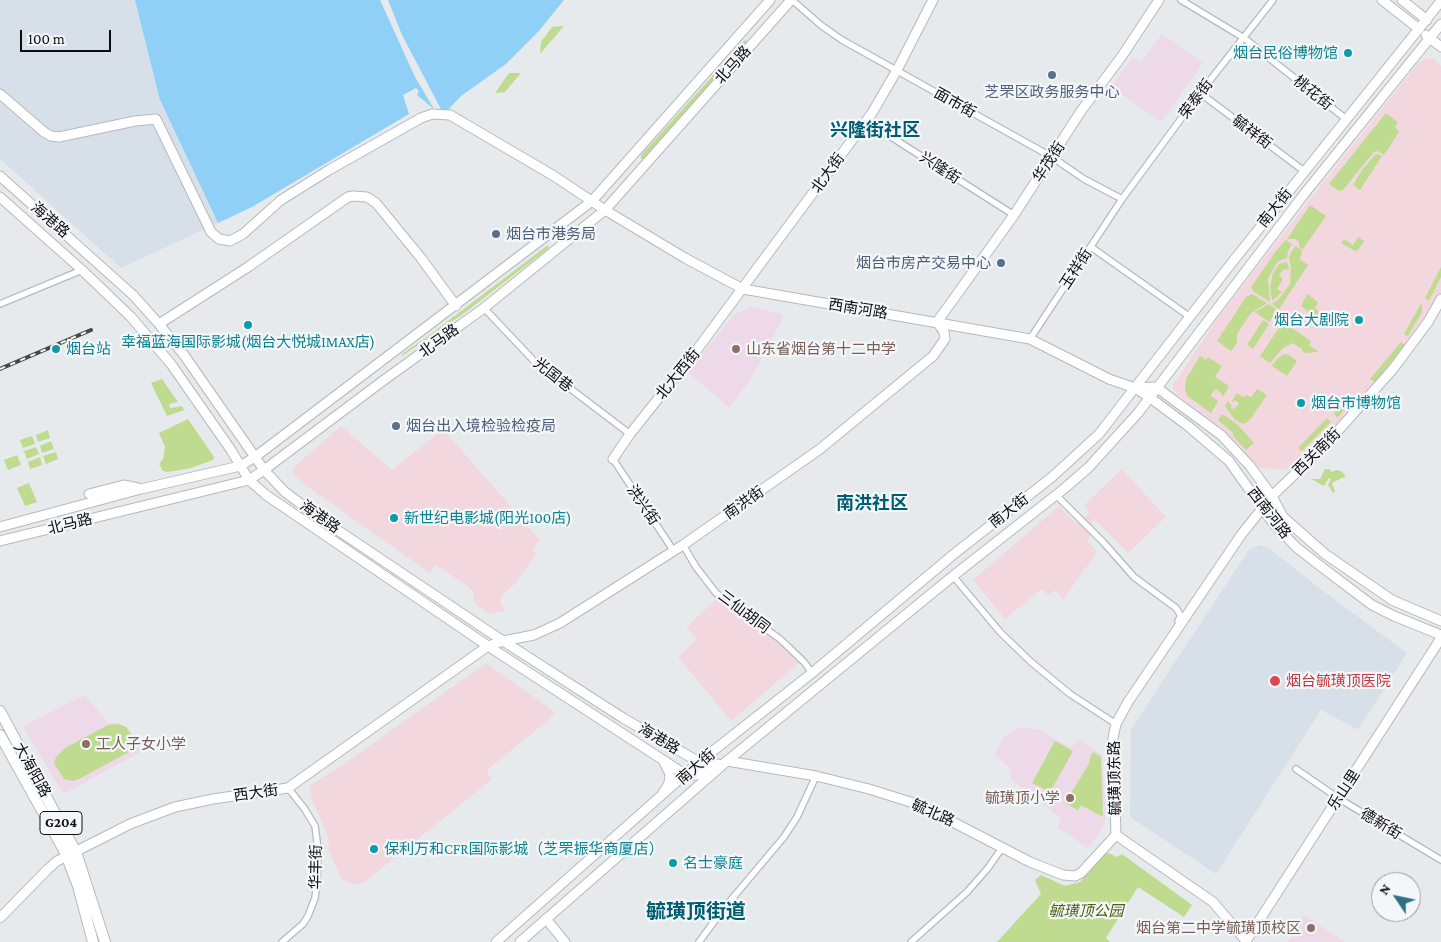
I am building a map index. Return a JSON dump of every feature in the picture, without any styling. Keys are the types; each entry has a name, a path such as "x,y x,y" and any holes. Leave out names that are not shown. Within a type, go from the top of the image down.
{"highway":[{"name":"大海阳路","path":"0,711 72,854 105,942"},
{"name":"大海阳路","path":"0,735 72,854 78,886 93,942"}],"main road":[{"name":"北马路","path":"0,527 141,489 240,466 255,457 592,201 770,0"},
{"name":"北马路","path":"0,542 249,480 264,470 484,308 605,210 792,0"},
{"name":"北大街","path":"743,289 866,121 896,70 932,0"},
{"name":"华茂街","path":"937,322 1014,215 1158,0"},
{"path":"1382,0 1441,47"},
{"path":"1402,0 1440,28"},
{"name":"南大街","path":"496,942 699,762 812,673 954,554 1052,477 1099,434 1304,171 1441,1"},
{"name":"南大街","path":"520,942 727,761 1089,467 1138,413 1311,185 1440,28"},
{"name":"西南河路","path":"0,94 51,136 60,137 135,120 156,119 205,222 215,237 223,241 236,239 281,200 329,170 432,114 450,114 685,258 743,289 1030,339 1109,379 1134,388 1188,426 1229,461 1272,523 1296,547 1372,604 1394,616 1441,636"},
{"name":"海港路","path":"0,176 118,282 159,324 184,355 264,470 285,492 312,513 503,641 623,718 699,762 708,765 727,761"},
{"path":"159,324 248,267 348,197 353,196 367,197 376,203 421,258 456,306"},
{"name":"海港路","path":"0,197 121,307 159,349 188,388 249,480 266,495 488,646 686,775 708,772 727,761"},
{"name":"北大西街","path":"612,459 743,289"},
{"name":"西关南街","path":"1262,507 1328,442 1393,369 1428,322 1441,299"},
{"name":"南洪街","path":"503,641 534,635 560,623 683,544 820,449 933,356 945,339 944,332 937,322"},
{"name":"西南河路","path":"1134,388 1156,387 1221,435 1250,466 1272,496 1283,516 1325,554 1392,600 1441,622"},
{"path":"89,494 124,485 141,489"},
{"name":"毓璜顶东路","path":"1247,942 1208,897 1116,835 1113,738 1116,724 1128,702 1262,507"},
{"name":"乐山里","path":"1247,942 1441,636"},
{"name":"西大街","path":"0,918 57,861 130,824 175,807 213,799 288,788 488,646 503,641"},
{"path":"660,798 668,783 670,774 669,769 662,760"},
{"name":"毓北路","path":"727,761 816,776 869,789 920,805 1002,848 1052,872 1063,875 1075,876 1082,873 1116,835"},
{"path":"546,919 565,942"}],"street":[{"name":"面市街","path":"792,0 822,26 842,40 1052,157 1084,179 1122,199"},
{"name":"桃花街","path":"1181,0 1244,38 1346,119"},
{"name":"荣泰街","path":"1122,199 1200,93 1274,0"},
{"name":"毓祥街","path":"1200,93 1304,171"},
{"name":"兴隆街","path":"866,121 1014,215"},
{"name":"玉祥街","path":"1030,339 1122,199"},
{"path":"1091,247 1190,316"},
{"path":"0,304 82,270"},
{"name":"光国巷","path":"484,308 534,362 630,434"},
{"name":"洪兴街","path":"612,459 673,550"},
{"path":"1056,495 1104,543 1134,577 1176,608 1182,616 1158,651 1153,666"},
{"name":"三仙胡同","path":"683,544 696,567 716,593 780,638 812,673"},
{"path":"953,576 1000,632 1031,662 1070,694 1116,724"},
{"name":"德新街","path":"1296,769 1338,798 1441,860"},
{"path":"699,942 725,907 784,837 797,817 816,776"},
{"name":"华丰街","path":"282,942 303,924 308,916 315,898 317,882 318,849 315,826 288,788"},
{"path":"911,942 967,892 1002,848"}],"shaded area":[{"path":"0,0 135,0 160,100 218,223 121,268 0,159"},
{"path":"1162,34 1203,63 1161,122 1111,87 1133,57 1141,63"},
{"path":"1433,58 1441,66 1441,293 1429,315 1398,359 1357,404 1304,456 1286,470 1259,468 1224,430 1177,394 1173,390 1173,385 1220,315 1296,217 1419,62"},
{"name":"山东省烟台第十二中学","path":"751,306 783,315 749,382 729,407 687,372 734,315"},
{"path":"341,426 392,470 443,429 540,540 532,551 536,554 514,585 504,593 500,602 505,611 489,614 475,604 473,592 470,588 436,565 430,573 296,477 293,473 295,466"},
{"path":"1122,469 1166,517 1128,553 1095,520 1086,530 1090,535 1088,541 1097,552 1063,600 1056,590 1048,595 1042,589 1005,619 973,580 1059,506 1076,524 1090,513 1084,505"},
{"name":"烟台毓璜顶医院","path":"1259,545 1270,549 1407,653 1358,730 1321,710 1216,874 1130,817 1131,729 1248,551"},
{"path":"718,598 779,641 799,663 731,721 678,657 697,639 686,627"},
{"path":"486,663 555,712 551,718 487,770 491,780 366,881 356,885 345,881 341,878 328,849 329,839 312,800 309,786 341,766"},
{"name":"工人子女小学","path":"84,695 109,723 119,723 127,727 143,751 63,794 23,726"},
{"name":"毓璜顶小学","path":"1020,727 1039,730 1070,747 1080,739 1102,755 1106,817 1104,826 1088,848 1057,827 1061,818 1011,779 1009,767 995,755 1003,737"},
{"name":"烟台第二中学毓璜顶校区","path":"1304,915 1345,942 1288,942"}],"green space":[{"path":"564,26 540,54 541,42 552,27"},
{"path":"745,40 747,41 746,43 641,159 641,155"},
{"path":"509,73 521,73 505,92 495,93"},
{"path":"1386,113 1398,122 1395,127 1399,132 1384,155 1378,151 1374,152 1343,190 1339,191 1329,184"},
{"path":"1378,154 1382,156 1360,190 1353,185 1362,170"},
{"path":"1310,205 1326,216 1303,249 1299,247 1299,242 1295,239 1287,239"},
{"path":"1358,237 1364,241 1358,250 1355,251 1341,243 1344,239 1353,245"},
{"path":"1286,240 1292,244 1287,258 1276,264 1268,279 1270,302 1253,291 1251,287"},
{"path":"548,245 549,248 463,314 402,356 402,354"},
{"path":"1295,246 1302,250 1300,259 1308,265 1279,309 1272,304 1279,299 1290,284 1291,269 1289,257"},
{"path":"1287,262 1289,269 1283,270 1279,275 1283,279 1277,289 1282,292 1272,301 1270,287 1273,273 1279,264"},
{"path":"1441,267 1441,277 1429,301 1425,298"},
{"path":"1252,294 1267,303 1250,314 1237,334 1237,343 1231,351 1217,341 1246,297"},
{"path":"1307,294 1318,302 1315,308 1321,314 1317,319 1301,306"},
{"path":"1422,302 1422,312 1408,336 1404,334"},
{"path":"1269,304 1278,311 1269,322 1255,312"},
{"path":"1263,320 1269,324 1253,349 1247,345"},
{"path":"1283,322 1311,341 1309,345 1319,352 1303,353 1302,349 1293,343 1283,348 1270,363 1260,356"},
{"path":"1401,342 1405,345 1375,382 1370,379"},
{"path":"1284,354 1297,361 1287,376 1272,366"},
{"path":"1200,356 1206,360 1208,357 1222,366 1215,377 1229,386 1223,397 1216,389 1212,393 1211,396 1218,401 1211,413 1187,396 1185,388 1186,379"},
{"path":"162,379 178,402 169,404 170,408 182,406 184,410 167,416 151,383"},
{"path":"1257,389 1267,395 1251,418 1243,424 1235,420 1225,406 1228,401 1232,406 1230,408 1234,409 1239,404 1236,400 1232,401 1237,393 1243,397 1247,395 1251,397"},
{"path":"1348,397 1352,401 1337,418 1334,413"},
{"path":"1222,414 1237,424 1254,443 1246,450 1233,436 1233,433 1218,420"},
{"path":"1327,418 1331,422 1302,451 1298,448"},
{"path":"188,419 214,457 213,460 191,468 168,472 163,471 159,464 163,459 165,447 159,433"},
{"path":"48,430 50,438 38,442 36,435"},
{"path":"32,436 35,444 23,448 20,440"},
{"path":"51,441 54,449 42,453 40,446"},
{"path":"36,447 39,454 27,459 24,451"},
{"path":"56,452 58,459 46,464 43,456"},
{"path":"17,455 21,465 8,470 4,460"},
{"path":"40,457 42,465 30,469 28,462"},
{"path":"1325,469 1329,469 1332,472 1336,470 1341,471 1346,476 1332,483 1335,491 1333,493 1328,485 1331,479 1329,478 1324,486 1311,479 1320,479"},
{"path":"29,483 37,502 25,506 17,488"},
{"path":"118,724 126,727 134,738 135,745 131,751 77,780 64,779 54,763 56,757 65,748 108,725"},
{"path":"1055,741 1073,751 1050,792 1032,783"},
{"path":"1093,752 1101,757 1103,817 1081,805 1078,810 1065,803 1090,762 1089,760"},
{"name":"毓璜顶公园","path":"1106,852 1117,857 1122,854 1192,905 1184,917 1138,887 1106,938 1110,942 997,942 1041,894 1035,880 1041,875 1065,886 1080,882"}],"water":[{"path":"135,0 564,0 538,32 506,64 461,96 446,112 434,109 417,95 419,91 416,88 403,95 409,114 252,207 218,223 160,100"}],"pier":[{"path":"380,0 388,0 402,35 443,113 434,109 415,77"}],"railway":[{"path":"0,369 91,330"}],"place":[{"name":"烟台民俗博物馆","path":"1348,53"},
{"name":"芝罘区政务服务中心","path":"1052,75"},
{"name":"烟台市港务局","path":"496,234"},
{"name":"烟台市房产交易中心","path":"1001,263"},
{"name":"烟台大剧院","path":"1359,320"},
{"name":"幸福蓝海国际影城(烟台大悦城IMAX店)","path":"248,325"},
{"name":"烟台站","path":"56,349"},
{"name":"山东省烟台第十二中学","path":"736,349"},
{"name":"烟台市博物馆","path":"1301,403"},
{"name":"烟台出入境检验检疫局","path":"396,426"},
{"name":"新世纪电影城(阳光100店)","path":"394,518"},
{"name":"烟台毓璜顶医院","path":"1275,681"},
{"name":"工人子女小学","path":"86,744"},
{"name":"毓璜顶小学","path":"1070,798"},
{"name":"保利万和CFR国际影城（芝罘振华商厦店）","path":"374,849"},
{"name":"名士豪庭","path":"673,863"},
{"name":"烟台第二中学毓璜顶校区","path":"1311,928"}],"district":[{"name":"兴隆街社区","path":"875,130"},
{"name":"南洪社区","path":"872,503"},
{"name":"毓璜顶街道","path":"696,912"}]}
